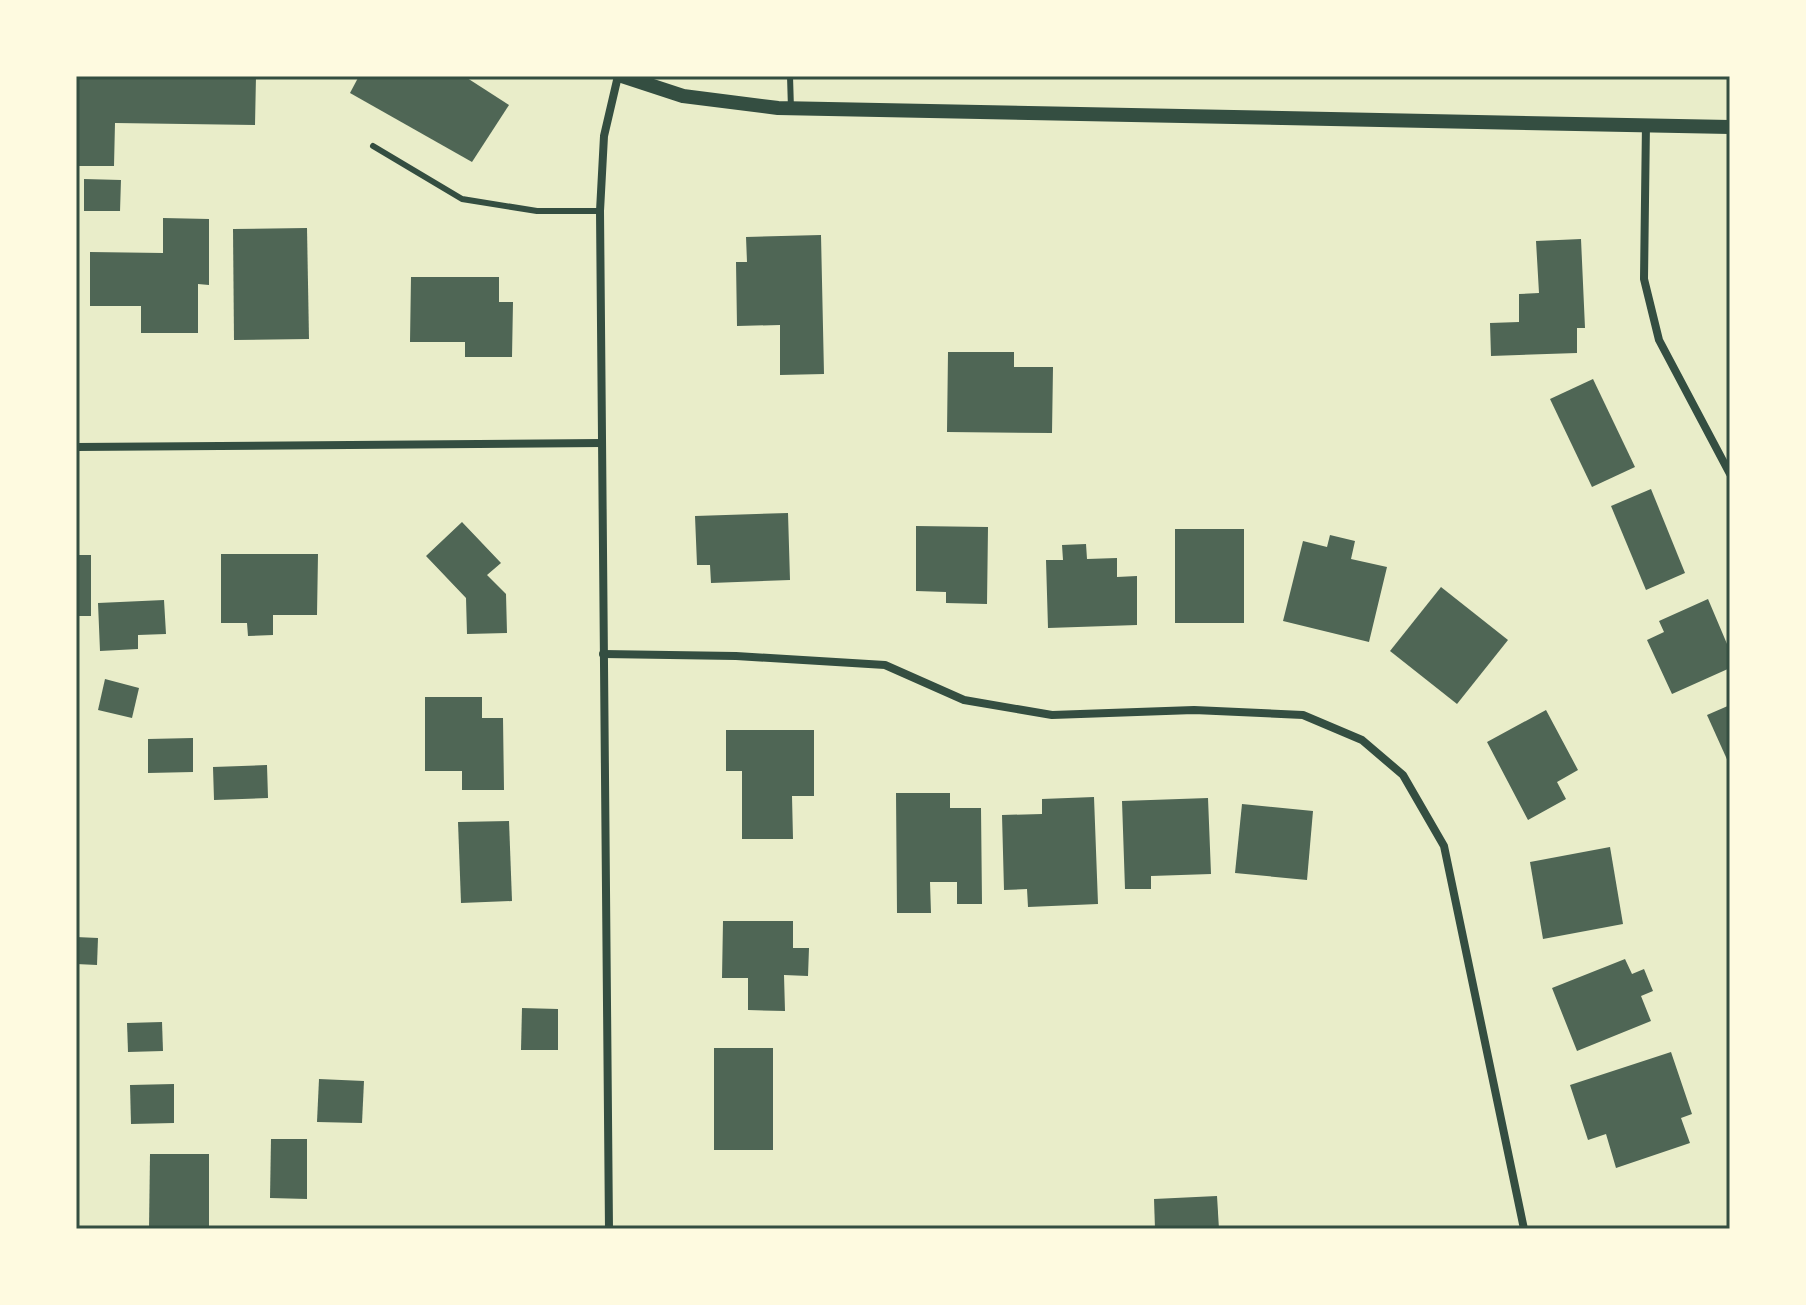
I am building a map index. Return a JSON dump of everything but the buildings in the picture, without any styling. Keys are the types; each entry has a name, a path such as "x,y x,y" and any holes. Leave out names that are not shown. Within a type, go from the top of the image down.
{"street":[{"path":"609,1229 600,211 604,136 620,76 683,96 791,109 1646,122 1730,127"},
{"path":"1646,122 1644,279 1659,340 1730,474"},
{"path":"76,447 602,443"},
{"path":"603,654 736,656 885,665 964,700 1052,715 1194,710 1303,715 1362,740 1403,775 1444,846 1524,1229"}],"lane":[{"path":"790,76 791,109"},
{"path":"373,146 462,199 537,211 600,211"}]}
